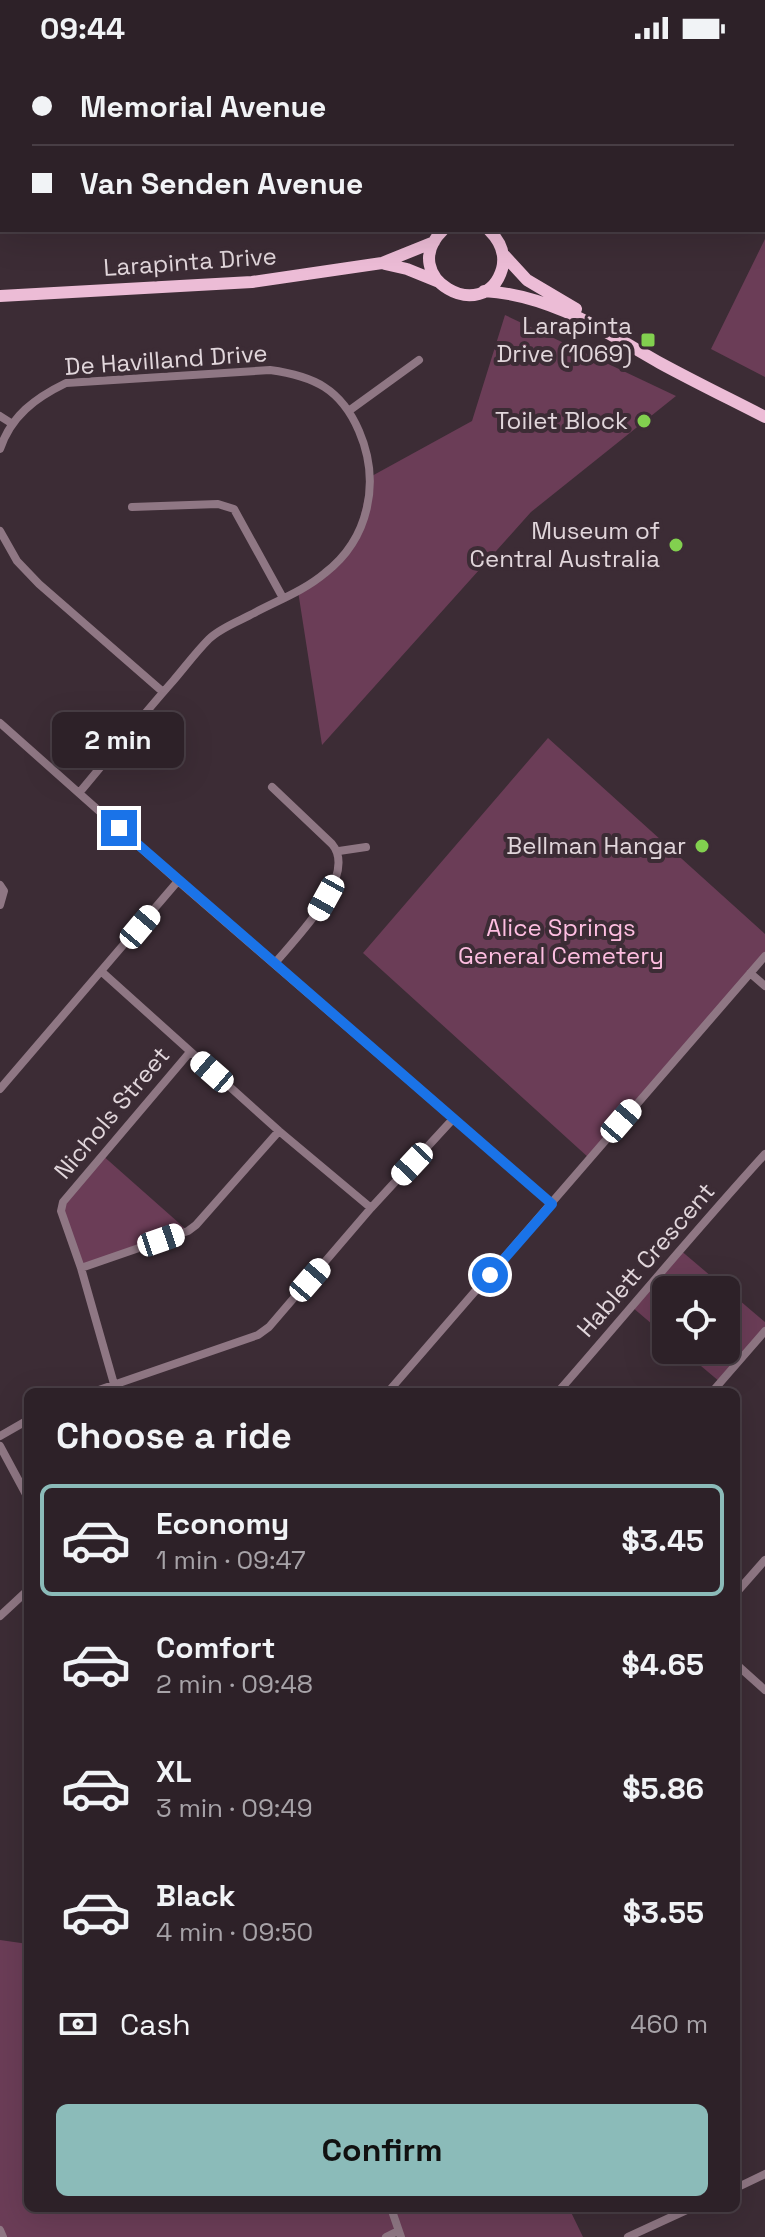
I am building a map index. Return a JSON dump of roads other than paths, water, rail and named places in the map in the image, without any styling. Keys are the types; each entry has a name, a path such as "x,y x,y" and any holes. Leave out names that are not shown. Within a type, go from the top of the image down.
{"main road":[{"path":"439,282 430,262 434,242 442,232"},
{"path":"493,232 503,254 536,286 695,382"},
{"name":"Larapinta Drive","path":"0,296 252,282 382,263 434,242"},
{"path":"484,291 499,275 503,254"},
{"name":"Larapinta Drive","path":"382,263 407,269 464,295 484,291"},
{"path":"484,291 538,299 765,417"}],"street":[{"path":"350,410 419,360"},
{"name":"De Havilland Drive","path":"0,449 11,423 49,391 66,383 270,370 295,373 332,392 350,410 362,439 370,477 370,497 366,519 343,558 324,575 211,636 79,793"},
{"path":"0,416 11,423"},
{"path":"132,507 218,504 234,509 283,598"},
{"path":"0,531 17,561 39,584 163,692"},
{"path":"0,723 552,1204"},
{"path":"272,787 339,851 334,883 318,913 275,963"},
{"path":"339,851 366,847"},
{"path":"0,1089 178,881"},
{"path":"0,885 4,891 0,905"},
{"path":"391,1388 765,956"},
{"path":"102,972 279,1131 371,1208"},
{"path":"750,973 765,986"},
{"name":"Nichols Street","path":"114,1384 81,1268 61,1211 63,1202 190,1052"},
{"path":"104,1388 258,1335 269,1327 371,1208 453,1119"},
{"path":"81,1268 188,1231 279,1131"},
{"name":"Hablett Crescent","path":"561,1388 679,1249 765,1154"},
{"path":"715,1388 765,1331"},
{"path":"0,1436 24,1422"},
{"path":"0,1446 24,1491"},
{"path":"740,1588 765,1560"},
{"path":"0,1616 24,1594"},
{"path":"740,1668 765,1690"},
{"path":"740,2186 765,2174"},
{"path":"386,2237 399,2234 392,2212"},
{"path":"628,2237 682,2212"},
{"path":"0,2230 3,2237"}],"place":[{"name":"Larapinta Drive (1069)","path":"648,340"},
{"name":"Toilet Block","path":"644,421"},
{"name":"Museum of Central Australia","path":"676,545"},
{"name":"Bellman Hangar","path":"702,846"}],"park label":[{"name":"Alice Springs General Cemetery","path":"561,942"}]}
